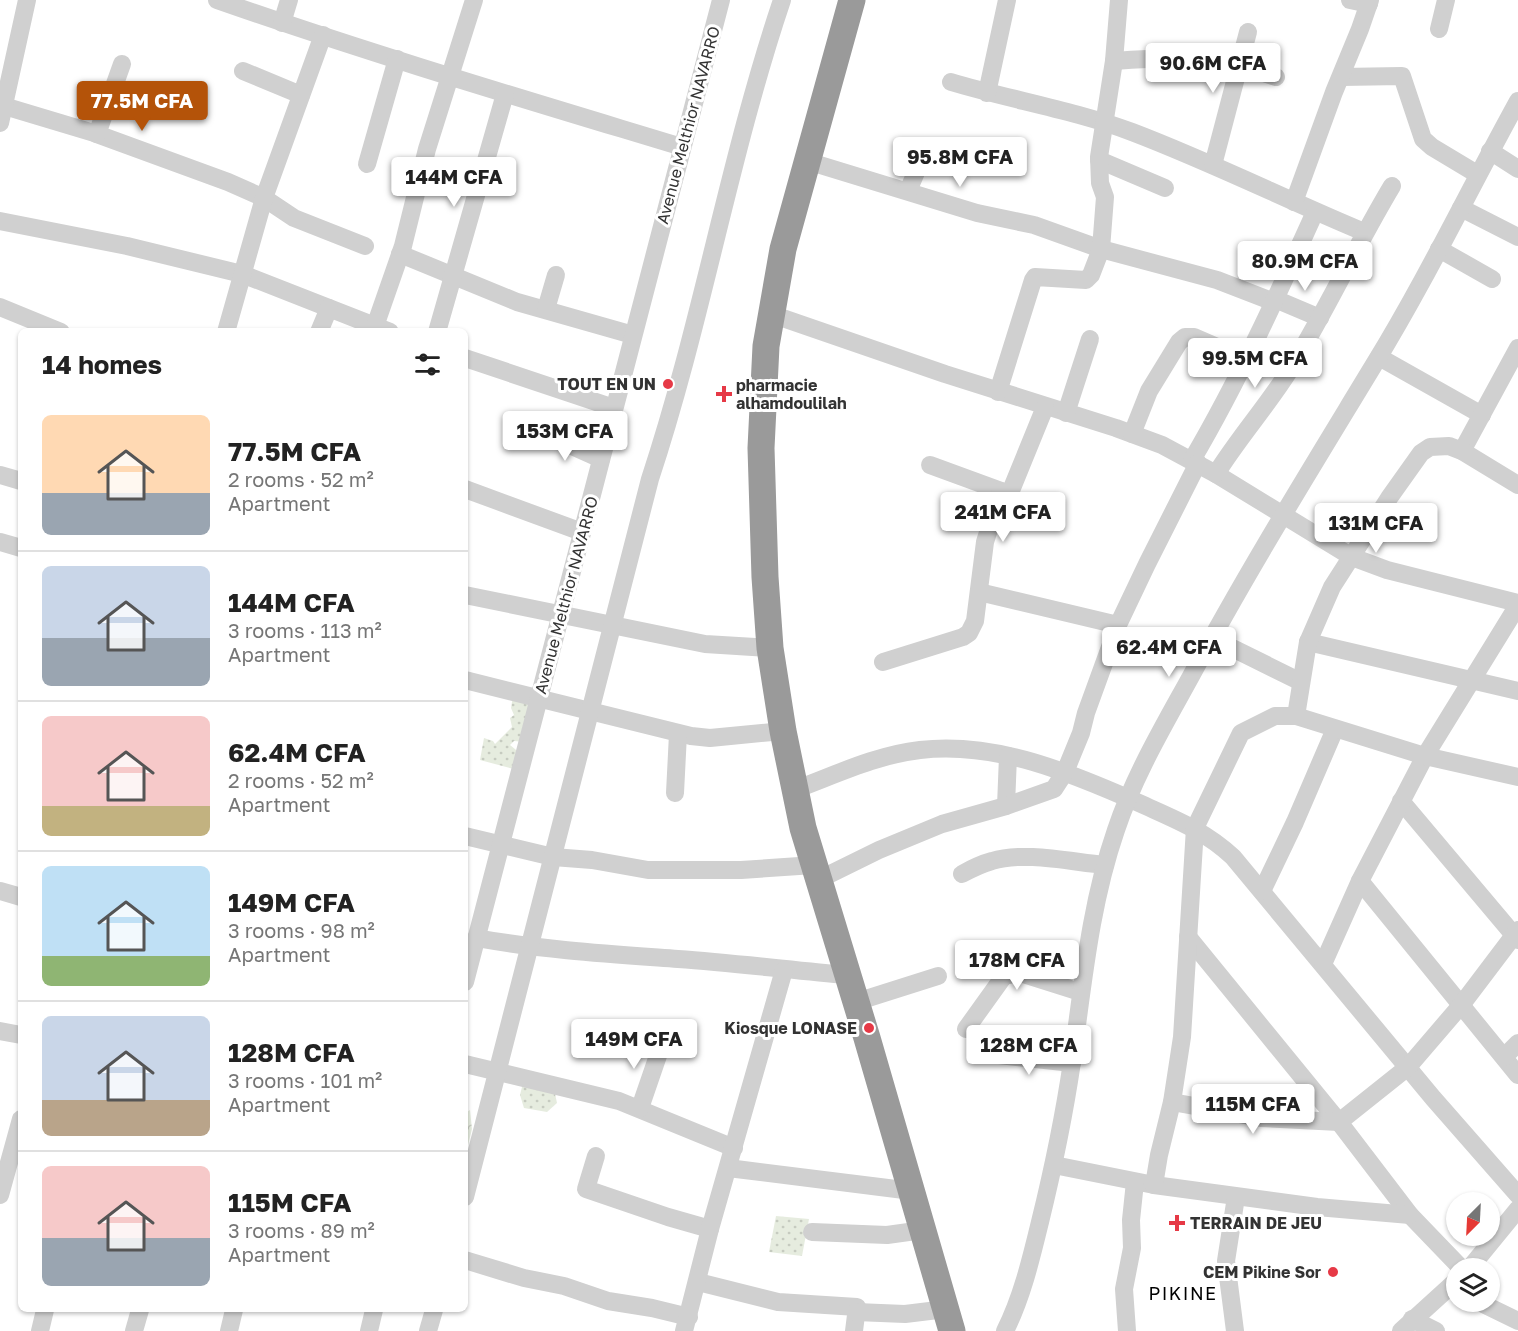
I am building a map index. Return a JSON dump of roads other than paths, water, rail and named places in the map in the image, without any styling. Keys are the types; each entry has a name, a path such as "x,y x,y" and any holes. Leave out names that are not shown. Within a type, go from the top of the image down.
{"highway":[{"path":"852,0 783,249 771,314 763,383 761,448 765,577 770,648 794,790 816,873 949,1320"}],"street":[{"path":"27,0 2,115 97,134 228,182 264,198 294,218 365,246"},
{"path":"218,0 282,23 505,94 682,147"},
{"path":"282,23 289,0"},
{"path":"380,328 427,149 474,0"},
{"name":"Avenue Melthior NAVARRO","path":"468,970 721,0"},
{"path":"468,1186 650,479 669,422 769,39 782,0"},
{"path":"987,93 1007,0"},
{"path":"998,392 1035,277 1086,280 1091,275 1101,249 1105,197 1100,183 1099,160 1114,62 1119,0"},
{"path":"1294,202 1369,2 1350,0"},
{"path":"1439,29 1446,0"},
{"path":"1213,165 1248,32"},
{"path":"227,328 264,198 323,35"},
{"path":"1114,62 1183,57 1219,60 1276,77"},
{"path":"367,164 397,59"},
{"path":"97,134 122,64"},
{"path":"243,71 302,95"},
{"path":"1341,77 1401,71 1423,139 1432,147 1477,174"},
{"path":"951,82 1104,123 1213,165 1364,232"},
{"path":"438,328 505,94"},
{"path":"1005,1331 1018,1302 1054,1165 1072,1063 1080,992 1091,927 1105,865 1128,798 1212,638 1283,513 1379,357 1518,101"},
{"path":"908,191 926,149"},
{"path":"1490,151 1518,168"},
{"path":"1099,160 1165,188"},
{"path":"807,161 977,213 1034,225 1101,249 1217,280 1320,318"},
{"path":"1216,474 1231,449 1283,381 1320,318 1364,232 1392,186"},
{"path":"1461,208 1518,237"},
{"path":"468,837 552,856 663,871 741,870 816,873 942,824 1006,806 1054,789 1065,772 1081,733 1118,625 1207,436 1247,360 1315,212"},
{"path":"0,221 127,246 242,274 374,328"},
{"path":"1439,249 1492,279"},
{"path":"400,254 517,302 633,335"},
{"path":"546,309 556,275"},
{"path":"0,308 51,328"},
{"path":"321,328 329,308"},
{"path":"771,314 998,392 1162,445 1283,513 1352,557 1387,570 1518,604 1425,756 1360,881 1323,964"},
{"path":"1132,434 1152,385 1179,342 1185,337 1194,337 1247,360"},
{"path":"1066,413 1090,339"},
{"path":"1462,451 1518,348"},
{"path":"1379,357 1482,415"},
{"path":"468,359 614,408"},
{"path":"930,465 1006,494 1010,492 1046,407"},
{"path":"543,432 601,459"},
{"path":"1296,716 1308,642 1332,587 1421,453 1430,447 1449,446 1462,451 1518,485"},
{"path":"0,475 18,480"},
{"path":"468,490 582,532"},
{"path":"883,662 963,637 972,627 975,621 988,529 1001,491"},
{"path":"0,542 18,547"},
{"path":"978,592 1118,625"},
{"path":"468,596 705,644 770,648"},
{"path":"1212,638 1301,682"},
{"path":"1308,642 1518,691"},
{"path":"468,681 678,734 710,738 783,731"},
{"path":"1154,1185 1172,1102 1182,1037 1196,828 1241,734 1275,716 1296,716 1425,756 1518,777"},
{"path":"1262,891 1335,729"},
{"path":"675,793 678,734"},
{"path":"794,790 901,753 952,749 1008,756 1065,772 1196,828 1217,842 1262,891 1518,1195"},
{"path":"1006,806 1008,756"},
{"path":"1172,1102 1261,1118 1339,1122 1408,1067 1517,935 1401,801"},
{"path":"962,874 992,861 1006,858 1032,858 1105,865"},
{"path":"1360,881 1518,1075"},
{"path":"0,891 18,896"},
{"path":"476,938 530,948 847,975"},
{"path":"1188,938 1339,1122 1410,1215 1451,1258"},
{"path":"1010,975 1022,949"},
{"path":"468,1261 524,1278 564,1286 609,1301 652,1308 686,1324 710,1229 784,970"},
{"path":"966,1029 1004,976 1023,974 1080,992"},
{"path":"856,1002 938,976"},
{"path":"0,1031 18,1034"},
{"path":"1504,1057 1518,1043"},
{"path":"640,1108 662,1044"},
{"path":"990,1054 1072,1063"},
{"path":"468,1065 619,1101 734,1148"},
{"path":"0,1195 18,1128"},
{"path":"596,1156 586,1189 710,1229"},
{"path":"1054,1165 1135,1182 1236,1197 1410,1215"},
{"path":"728,1168 912,1191"},
{"path":"1127,1331 1124,1289 1131,1248 1135,1182"},
{"path":"1235,1331 1226,1261 1236,1197"},
{"path":"1478,1258 1518,1209"},
{"path":"812,1232 887,1235 923,1230"},
{"path":"698,1282 778,1302 857,1307 854,1331"},
{"path":"1406,1325 1446,1292"},
{"path":"40,1331 45,1312"},
{"path":"134,1331 139,1312"},
{"path":"229,1331 234,1312"},
{"path":"369,1331 374,1312"},
{"path":"428,1331 433,1312"},
{"path":"856,1312 905,1314 949,1320"},
{"path":"1500,1312 1518,1321"},
{"path":"1406,1325 1436,1331"}],"place":[{"name":"TOUT EN UN","path":"668,384"},
{"name":"pharmacie alhamdoulilah","path":"724,394"},
{"name":"Kiosque LONASE","path":"869,1028"},
{"name":"TERRAIN DE JEU","path":"1177,1223"},
{"name":"CEM Pikine Sor","path":"1333,1272"}],"district":[{"name":"PIKINE","path":"1183,1293"}]}
